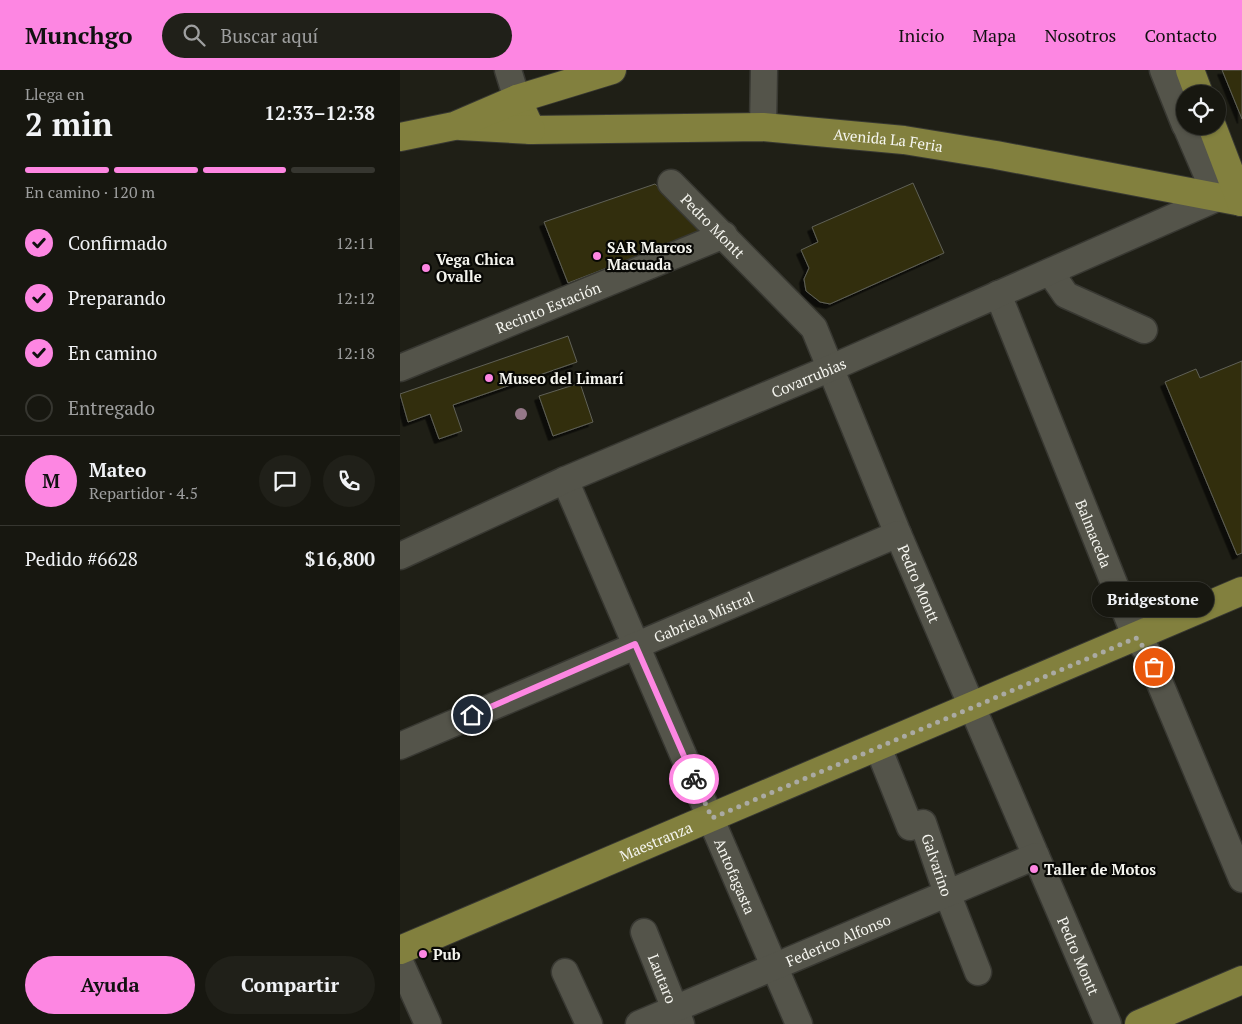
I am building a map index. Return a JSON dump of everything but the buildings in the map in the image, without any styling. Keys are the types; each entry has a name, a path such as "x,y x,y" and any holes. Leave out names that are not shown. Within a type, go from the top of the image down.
{"main road":[{"name":"Avenida La Feria","path":"400,137 454,126 516,99 612,70"},
{"path":"1190,70 1196,85"},
{"path":"516,99 531,130"},
{"name":"Avenida La Feria","path":"454,126 531,130 763,127 904,140 996,155 1233,201"},
{"path":"1215,135 1233,201"},
{"name":"Maestranza","path":"400,950 1136,638 1242,591"},
{"path":"1138,1024 1242,980"}],"street":[{"path":"508,70 516,99"},
{"path":"763,127 764,70"},
{"path":"1163,70 1176,103"},
{"path":"1191,135 1233,201"},
{"name":"Pedro Montt","path":"671,183 724,234 814,328 898,534 1108,1024"},
{"name":"Covarrubias","path":"400,556 565,480 831,368 998,294 1233,201"},
{"name":"Recinto Estación","path":"400,368 724,234"},
{"path":"1050,272 1066,295 1144,330"},
{"name":"Balmaceda","path":"998,294 1136,638 1146,650 1242,879"},
{"name":"Antofagasta","path":"565,480 799,1024"},
{"name":"Gabriela Mistral","path":"400,746 635,644 898,534"},
{"name":"Galvarino","path":"878,747 910,827 923,823 947,893 978,972"},
{"name":"Federico Alfonso","path":"639,1024 678,1016 774,967 1036,856"},
{"name":"Lautaro","path":"644,932 678,1016"},
{"path":"400,962 428,1024"},
{"path":"565,972 589,1024"}],"way so far":[{"path":"694,779 712,818 1136,638 1146,650 1154,667"}],"place":[{"name":"SAR Marcos Macuada","path":"597,256"},
{"name":"Vega Chica Ovalle","path":"426,268"},
{"name":"Museo del Limarí","path":"489,378"},
{"name":"Bridgestone","path":"1154,667"},
{"name":"Taller de Motos","path":"1034,869"},
{"name":"Pub","path":"423,954"}],"route":[{"path":"472,715 635,644 694,779"}]}
